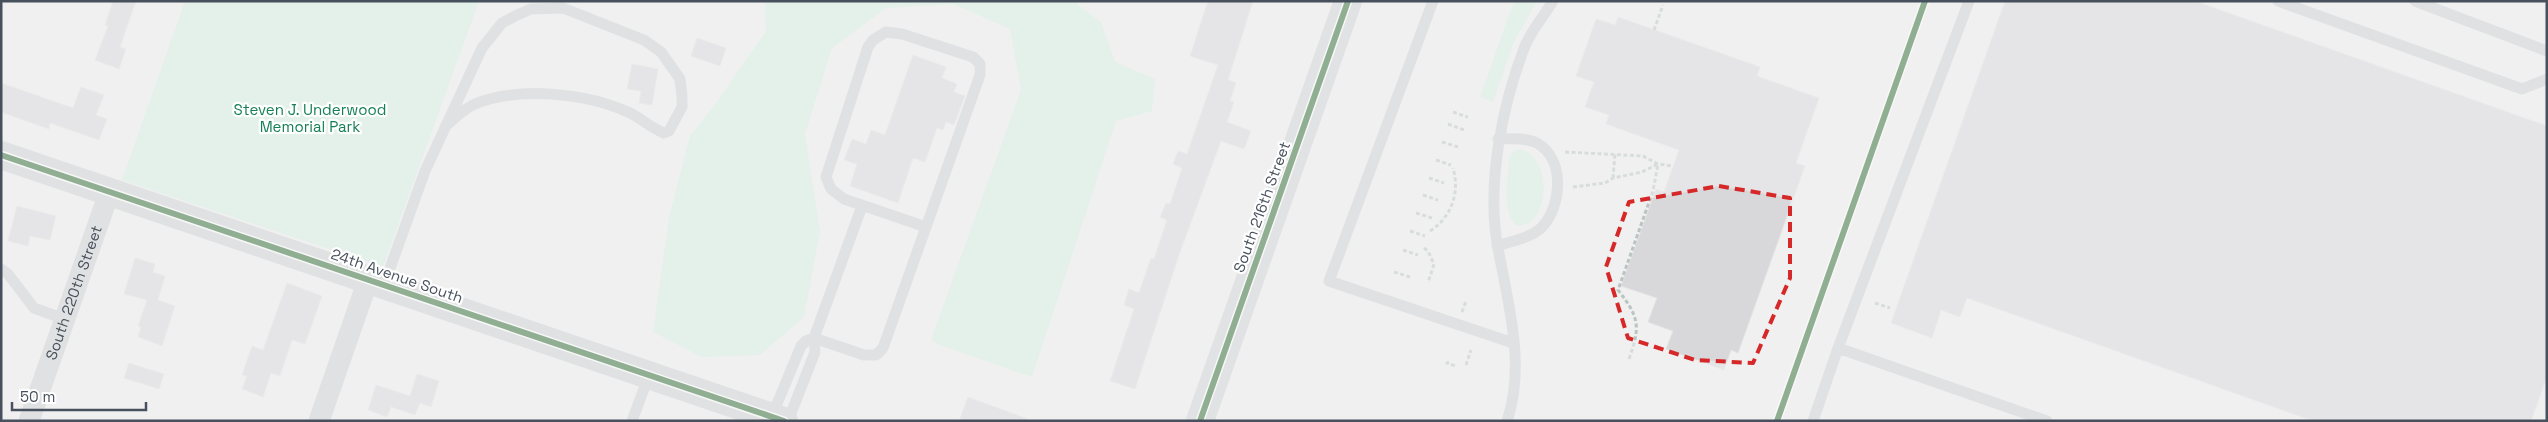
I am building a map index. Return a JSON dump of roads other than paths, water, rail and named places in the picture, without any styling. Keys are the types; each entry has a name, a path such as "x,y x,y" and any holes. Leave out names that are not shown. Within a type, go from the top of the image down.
{"main road":[{"name":"South 216th Street","path":"1200,421 1348,1"}],"street":[{"name":"24th Avenue South","path":"1,155 649,375 740,414 781,419"},
{"name":"South 220th Street","path":"29,421 109,193"},
{"path":"320,421 376,282"}],"lane":[{"path":"1433,1 1329,281 1513,344"},
{"path":"1507,421 1514,401 1513,344 1509,298 1497,246 1494,186 1498,139 1525,45 1553,1"},
{"path":"1813,421 1838,348 1969,1"},
{"path":"2278,1 2522,89 2547,79"},
{"path":"2415,1 2547,51"},
{"path":"376,282 424,171 448,124 482,48 502,23 531,9 563,8 644,40 661,52 680,79 682,107 669,131 664,133 630,112 611,105 556,94 514,94 475,104 448,124"},
{"path":"781,419 801,346 806,341 814,338 864,355 876,355 883,348 926,227 980,75 980,64 973,57 902,34 886,32 873,40 868,47 826,177 831,189 844,199 926,227"},
{"path":"1497,246 1532,235 1543,226 1554,207 1557,193 1557,173 1548,154 1536,143 1523,139 1498,139"},
{"path":"781,419 815,352 814,338 862,206"},
{"path":"1,269 8,274 34,308 64,319"},
{"path":"1838,348 2047,421"},
{"path":"636,420 649,375"}],"park label":[{"name":"Steven J. Underwood Memorial Park","path":"310,118"}]}
